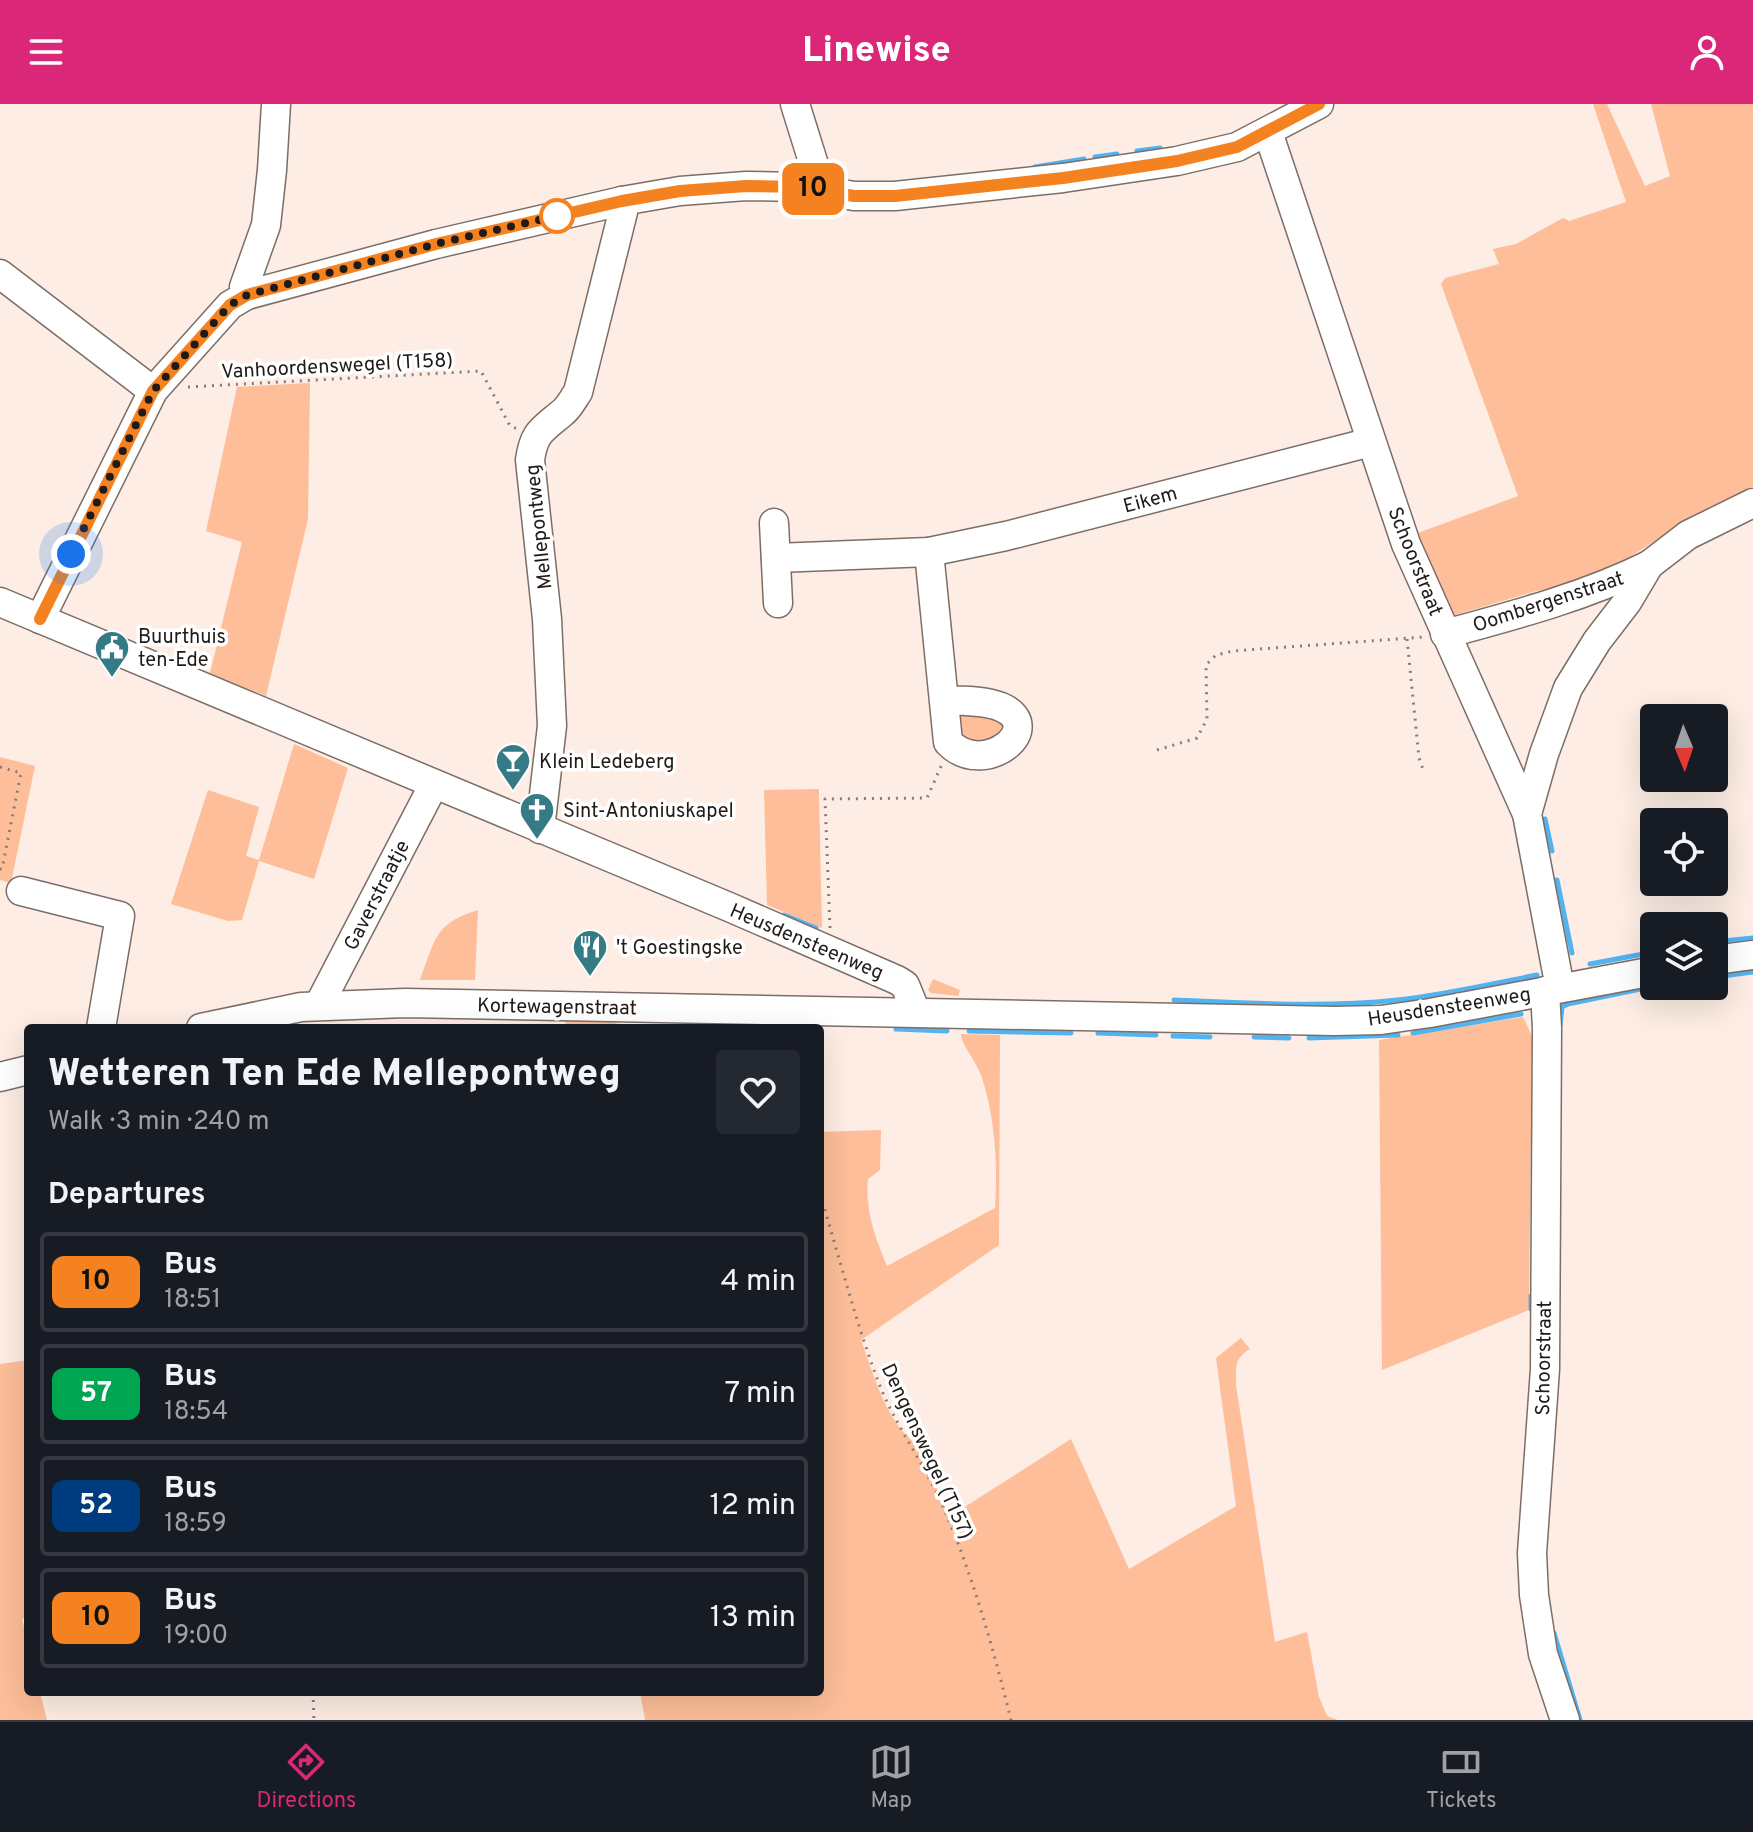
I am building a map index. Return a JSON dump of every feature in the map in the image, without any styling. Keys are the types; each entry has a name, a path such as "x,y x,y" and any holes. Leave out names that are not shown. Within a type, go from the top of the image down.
{"street":[{"path":"247,295 244,287 266,225 276,104"},
{"path":"795,104 815,168 815,189"},
{"path":"40,619 153,391 230,305 247,295 436,244 622,201 680,191 746,186 815,189 854,196 895,196 1063,178 1212,155 1237,147 1319,104"},
{"name":"Schoorstraat","path":"1268,132 1406,544 1527,814 1553,990 1547,1028 1545,1369 1532,1553 1534,1595 1543,1654 1565,1720"},
{"name":"Mellepontweg","path":"540,829 552,726 546,605 530,472 531,451 541,428 565,412 578,392 623,212 622,201"},
{"path":"0,274 153,391"},
{"name":"Eikem","path":"776,558 929,552 1006,536 1371,442"},
{"name":"Oombergenstraat","path":"1445,634 1544,607 1613,583 1649,565 1688,535 1753,503"},
{"path":"774,523 778,603"},
{"path":"929,552 948,742 960,753 973,755 997,754 1010,747 1017,727 1007,710 999,705 944,700"},
{"name":"Oombergenstraat","path":"1527,814 1568,688 1649,565"},
{"name":"Heusdensteenweg","path":"0,602 905,985 916,1012 1334,1021 1393,1018 1640,974"},
{"name":"Gaverstraatje","path":"308,1013 434,784"},
{"path":"21,891 120,916 102,1024"},
{"path":"1728,958 1753,955"},
{"name":"Kortewagenstraat","path":"230,1024 412,1003 916,1012"},
{"path":"0,1077 24,1071"}],"path":[{"name":"Vanhoordenswegel (T158)","path":"153,391 481,371 510,426 536,435"},
{"path":"1157,750 1197,738 1207,719 1206,665 1216,655 1233,651 1445,634"},
{"path":"1407,639 1419,758 1424,772"},
{"path":"831,952 825,799 927,798 941,765 954,748"},
{"path":"0,767 21,773 0,869"},
{"name":"Dengenswegel (T157)","path":"824,1207 877,1380 924,1465 947,1516 993,1648 1011,1720"},
{"path":"313,1696 314,1720"}],"shaded area":[{"path":"1593,104 1607,104 1645,186 1670,176 1651,104 1753,104 1753,486 1674,529 1617,565 1557,588 1536,591 1455,615 1450,610 1418,533 1518,496 1441,284 1445,278 1499,264 1493,249 1516,244 1563,218 1569,221 1626,202"},
{"path":"310,383 308,519 266,696 210,673 242,542 206,531 237,387"},
{"path":"963,713 1000,715 1008,735 964,745 956,722"},
{"path":"294,744 348,768 314,879 259,861 242,920 228,921 171,904 208,790 259,807 246,856 259,860"},
{"path":"0,757 35,766 11,883 0,880"},
{"path":"819,789 822,928 767,905 764,790"},
{"path":"478,910 475,980 420,980 438,935 452,921"},
{"path":"933,979 960,990 958,996 931,993 928,990"},
{"path":"1523,1017 1532,1036 1529,1310 1382,1370 1379,1040"},
{"path":"588,1020 619,1024 566,1024 565,1021"},
{"path":"961,1034 1000,1035 999,1245 861,1340 890,1412 908,1437 919,1446 949,1517 1071,1439 1129,1569 1236,1506 1216,1358 1241,1338 1250,1349 1239,1360 1236,1385 1275,1642 1307,1632 1319,1697 1327,1716 1338,1720 645,1720 641,1696 824,1696 824,1132 881,1130 880,1170 868,1179 867,1191 872,1224 887,1266 995,1208 996,1159 990,1109 980,1072"},
{"path":"24,1361 24,1696 41,1696 47,1720 0,1720 0,1364"}],"waterway":[{"path":"1137,151 1160,148"},
{"path":"1095,157 1117,154"},
{"path":"1035,167 1084,159"},
{"path":"1545,819 1552,851"},
{"path":"1557,880 1572,953"},
{"path":"784,915 816,928"},
{"path":"1728,941 1753,938"},
{"path":"1590,964 1640,955"},
{"path":"1728,975 1753,972"},
{"path":"1174,1000 1341,1004 1432,995 1537,975"},
{"path":"1560,1026 1562,1007 1568,1004 1640,989"},
{"path":"1413,1033 1521,1014"},
{"path":"896,1029 947,1031"},
{"path":"969,1031 1071,1033"},
{"path":"1098,1033 1156,1035"},
{"path":"1309,1038 1398,1035"},
{"path":"1173,1036 1210,1037"},
{"path":"1254,1037 1289,1038"},
{"path":"1531,1296 1531,1309"},
{"path":"1554,1633 1580,1720"}],"bus line":[{"name":"10","path":"40,619 153,391 230,305 247,295 436,244 622,201 680,191 746,186 801,187 854,196 943,193 1139,168 1212,155 1237,147 1319,104"}],"place":[{"name":"Buurthuis ten-Ede","path":"112,679"},
{"name":"Klein Ledeberg","path":"513,792"},
{"name":"Sint-Antoniuskapel","path":"537,841"},
{"name":"'t Goestingske","path":"590,978"}],"route":[{"path":"71,554 153,391 230,305 247,295 436,244 560,215 557,216"}]}
